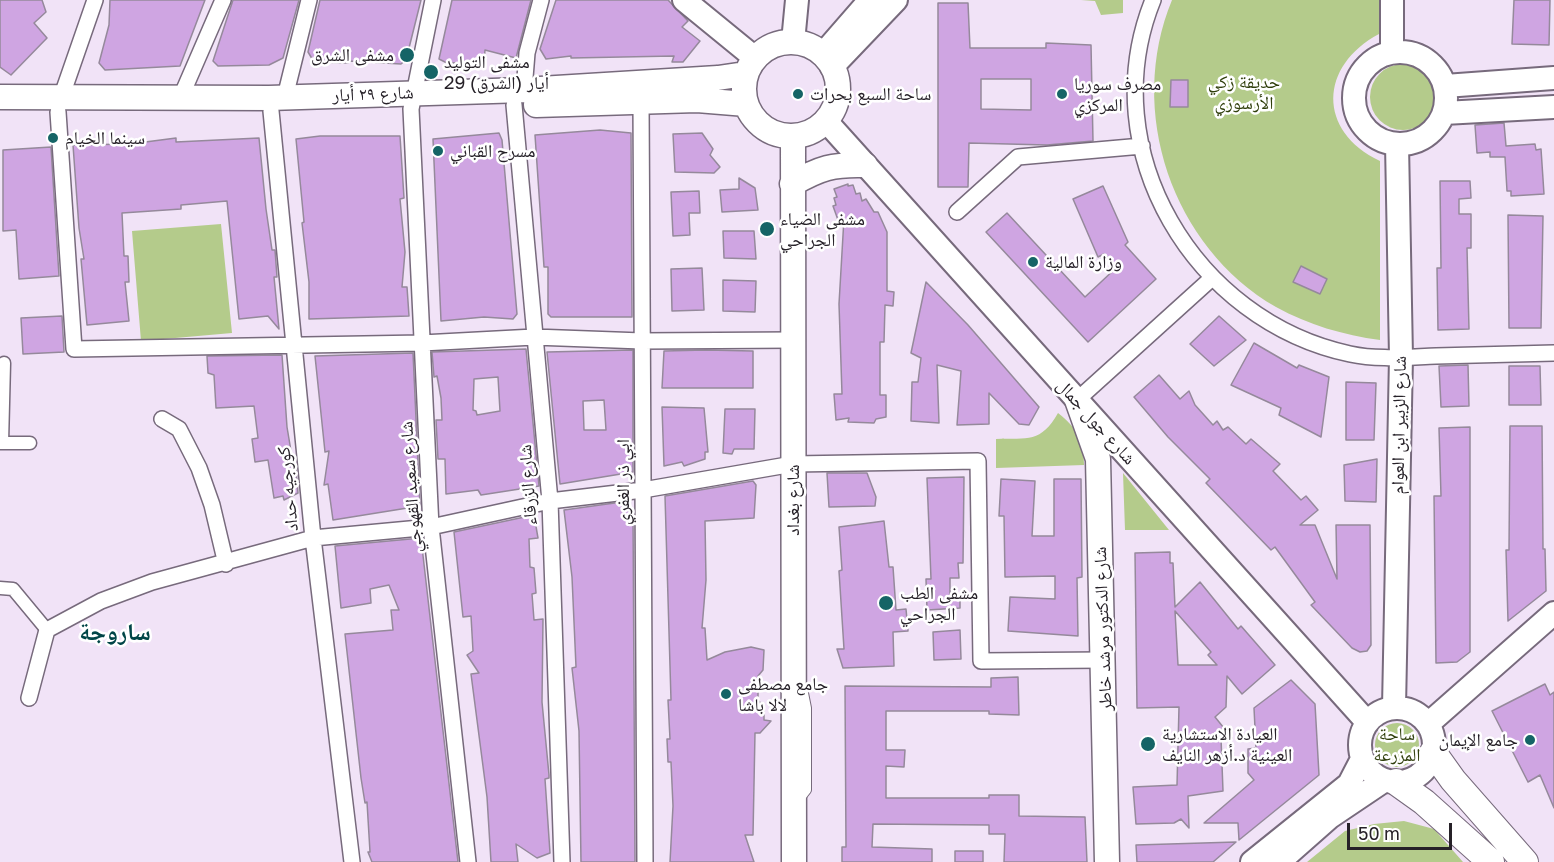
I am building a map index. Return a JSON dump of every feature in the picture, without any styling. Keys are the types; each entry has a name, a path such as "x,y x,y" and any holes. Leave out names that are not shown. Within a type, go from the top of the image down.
{"highway":[{"path":"1433,752 1453,780 1493,856"},
{"path":"1424,802 1453,780"},
{"path":"1390,781 1424,802 1493,856"}],"main road":[{"path":"684,0 750,66"},
{"path":"793,42 797,0"},
{"path":"828,60 870,0"},
{"path":"828,60 896,0"},
{"path":"1392,0 1392,52"},
{"path":"793,42 809,45 828,60 838,82 838,98 826,121 808,134 792,137 777,135 764,129 753,118 746,104 743,89 750,66 764,50 777,44 793,42"},
{"path":"1392,52 1419,55 1430,63 1445,86 1446,100 1443,113 1436,126 1425,136 1412,142 1397,144 1385,141 1365,127 1354,102 1359,76 1368,65 1392,52"},
{"name":"شارع ٢٩ أيار","path":"519,98 718,78 750,66"},
{"path":"1445,86 1554,78"},
{"name":"شارع ٢٩ أيار","path":"0,97 60,105 181,114 278,104 519,98 720,100 746,104"},
{"name":"شارع ٢٩ أيار","path":"0,112 60,105 180,99 278,104"},
{"path":"1443,113 1554,107"},
{"name":"شارع جول جمال","path":"826,121 1367,722"},
{"name":"شارع بغداد","path":"792,137 794,862"},
{"name":"شارع الزبير ابن العوام","path":"1394,707 1401,357 1397,144"},
{"path":"792,184 819,168 837,165 865,165"},
{"name":"شارع الدكتور مرشد خاطر","path":"1077,400 1098,459 1107,862"},
{"path":"1428,724 1554,613"},
{"path":"1279,862 1330,817 1390,781 1416,777 1430,762 1433,752 1432,733 1419,714 1407,708 1394,707 1374,714 1367,722 1359,746 1367,768 1390,781"},
{"path":"1252,862 1349,784 1362,759"}],"street":[{"path":"95,0 60,105 74,349 422,342 534,337 642,341 793,340"},
{"path":"180,99 223,0"},
{"name":"كورجيه حداد","path":"309,0 278,104 293,344 313,538 352,862"},
{"name":"شارع سعيد القهوجي","path":"433,0 412,100 431,527 468,862"},
{"name":"شارع الزرقاء","path":"541,0 527,53 519,98 534,337 550,501 562,862"},
{"path":"1153,0 1143,33 1136,94 1142,146 1152,183 1164,211 1190,253 1212,278 1241,304 1293,335 1350,354 1380,358 1554,354"},
{"name":"ابي ذر الغفري","path":"641,101 645,862"},
{"path":"957,212 1018,157 1142,146"},
{"path":"1077,400 1212,278"},
{"path":"4,363 1,443 30,443"},
{"path":"162,419 179,429 199,468 212,505 226,564"},
{"path":"29,698 47,630 101,601 152,582 226,564 313,538 431,527 550,501 643,490 793,464 978,461 981,662 1104,660"},
{"path":"0,588 13,589 47,630"}],"green space":[{"path":"1081,0 1123,0 1123,13 1101,15 1095,1"},
{"name":"حديقة زكي الأرسوزي","path":"1172,0 1379,0 1379,34 1359,47 1345,63 1336,80 1333,98 1336,116 1345,133 1359,148 1380,161 1380,340 1326,328 1276,307 1240,281 1209,249 1185,213 1168,173 1157,130 1154,86 1159,43"},
{"path":"1409,64 1427,73 1434,84 1436,97 1434,110 1427,121 1416,128 1397,130 1379,121 1372,110 1370,91 1379,73 1390,66"},
{"path":"221,224 232,333 141,341 132,231"},
{"path":"1058,413 1075,429 1078,435 1083,448 1084,465 996,468 996,439 1033,437 1046,430"},
{"path":"1123,473 1169,530 1125,530"},
{"name":"ساحة المزرعة","path":"1397,723 1413,729 1419,745 1413,761 1397,767 1381,761 1375,745 1381,729"},
{"path":"1404,821 1434,829 1463,862 1307,862 1345,831 1374,824"}],"building":[{"path":"0,0 42,0 46,12 34,23 47,38 11,75 0,67"},
{"path":"110,0 205,0 180,66 105,70 99,63 109,25"},
{"path":"233,0 299,0 283,58 269,65 218,66 213,61"},
{"path":"320,0 421,0 406,60 401,64 349,61 348,63 314,62 308,52"},
{"path":"452,0 531,0 516,58 485,50 484,62 447,63 439,59"},
{"path":"556,0 668,0 688,21 682,27 700,41 683,62 672,62 674,56 571,58 571,56 546,59 540,49"},
{"path":"1514,0 1550,0 1549,45 1512,44"},
{"name":"مصرف سوريا المركزي","path":"938,3 968,3 970,48 1046,48 1046,43 1091,45 1093,141 1047,145 969,143 968,187 938,187","holes":["981,79 1031,79 1031,110 981,109"]},
{"path":"1171,80 1188,80 1188,107 1170,107"},
{"path":"1504,123 1506,146 1535,144 1536,150 1541,149 1544,194 1511,196 1511,191 1507,191 1505,157 1490,157 1490,152 1477,153 1475,125"},
{"path":"600,130 631,133 632,317 551,317 548,314 548,267 544,267 535,135"},
{"path":"499,133 502,140 517,314 513,319 484,317 441,321 433,139"},
{"path":"702,133 713,149 710,155 720,167 714,173 675,172 673,134"},
{"path":"320,136 400,136 404,198 400,199 405,252 402,287 407,287 409,316 309,319 309,282 296,139"},
{"path":"176,138 176,142 259,138 266,209 272,250 275,250 277,277 274,277 279,329 268,316 239,319 227,201 181,205 181,209 122,213 124,256 128,256 129,282 125,282 129,321 87,325 81,259 84,259 79,228 73,145 130,144"},
{"path":"51,147 59,276 19,279 16,230 3,231 3,150"},
{"path":"739,178 755,188 758,210 722,212 720,190 739,189"},
{"path":"1440,181 1470,181 1471,198 1459,199 1459,214 1471,214 1471,248 1467,248 1469,329 1438,330 1437,268 1441,268"},
{"path":"848,184 848,186 853,185 856,194 860,193 862,201 866,199 874,212 878,212 887,232 887,291 894,292 893,306 885,305 884,342 880,342 880,395 886,395 886,417 876,419 874,423 848,422 849,418 836,420 834,394 842,394 839,304 844,218 838,220 833,206 836,205 834,198 837,197 834,189"},
{"name":"وزارة المالية","path":"1103,186 1128,242 1125,245 1156,279 1088,342 986,232 1007,213 1085,297 1117,267 1104,254 1098,257 1073,199"},
{"path":"699,191 700,213 689,213 690,235 673,236 671,192"},
{"path":"1508,215 1543,216 1541,328 1509,328"},
{"path":"723,231 754,231 756,259 724,258"},
{"path":"1301,266 1327,279 1320,294 1293,282"},
{"path":"702,268 704,310 672,311 671,269"},
{"path":"723,280 756,281 755,312 723,311"},
{"path":"926,282 968,325 1039,407 1029,425 1019,424 989,393 989,424 957,425 961,371 937,365 939,423 911,421 912,382 918,382 921,358 911,353"},
{"path":"62,316 64,352 23,354 21,318"},
{"path":"1219,316 1246,340 1214,366 1190,344"},
{"path":"1254,343 1297,368 1299,365 1329,377 1321,437 1279,415 1281,408 1231,385"},
{"path":"526,349 539,486 481,495 478,490 446,494 445,459 438,459 436,420 442,420 441,398 437,376 434,377 432,352","holes":["498,377 500,411 477,415 473,410 474,379"]},
{"path":"633,350 633,472 560,484 547,352","holes":["604,400 606,430 584,430 583,401"]},
{"path":"664,351 753,351 753,388 662,388"},
{"path":"413,353 420,506 333,520 328,484 324,485 329,451 325,452 315,356"},
{"path":"282,355 287,427 294,469 296,469 298,493 284,500 283,496 274,498 268,460 255,462 252,439 258,438 254,406 216,408 214,375 208,373 207,356"},
{"path":"1468,365 1469,406 1441,407 1439,366"},
{"path":"1509,366 1540,366 1541,405 1509,405"},
{"path":"1159,375 1180,399 1189,391 1195,405 1213,425 1217,421 1223,430 1228,427 1246,444 1251,439 1280,464 1273,471 1301,500 1306,496 1318,510 1300,525 1315,525 1337,579 1336,525 1370,525 1371,645 1367,651 1360,652 1352,648 1311,605 1315,602 1275,547 1271,550 1206,483 1210,479 1168,437 1134,397"},
{"path":"1346,382 1376,383 1374,440 1346,440"},
{"path":"662,407 704,408 708,452 705,452 705,459 684,466 682,462 664,466"},
{"path":"725,409 755,409 754,449 734,449 732,454 723,453"},
{"path":"1510,426 1542,426 1543,549 1545,549 1546,591 1508,621 1506,550 1509,550"},
{"path":"1470,427 1470,652 1457,662 1436,663 1434,496 1441,496 1439,428"},
{"path":"1377,459 1376,502 1345,501 1344,465"},
{"path":"827,473 867,473 876,497 875,506 829,507"},
{"path":"964,477 963,563 958,563 959,578 950,578 950,595 960,596 960,608 927,610 926,579 931,579 927,478"},
{"path":"1001,479 1035,481 1032,536 1054,536 1054,479 1081,479 1082,577 1077,578 1078,636 1008,631 1010,597 1055,599 1055,576 1005,577 1004,516 999,516"},
{"path":"753,481 756,485 754,518 705,521 706,580 702,628 705,628 707,660 725,652 751,647 764,650 763,670 758,676 758,700 764,707 764,720 771,721 760,733 755,733 753,835 745,835 754,862 670,862 673,806 671,762 668,762 667,739 670,739 668,700 671,700 665,496"},
{"path":"629,501 629,511 633,512 635,862 581,862 579,731 572,668 576,667 572,577 564,510"},
{"path":"534,515 538,538 529,539 530,567 534,568 536,593 532,594 534,620 543,619 542,702 549,775 549,778 545,779 550,853 537,858 516,844 518,862 491,862 487,797 471,674 479,673 467,655 473,651 471,616 463,617 454,532"},
{"path":"884,521 889,567 893,567 896,610 906,609 908,631 893,632 894,666 843,668 837,649 844,649 839,571 842,570 839,527"},
{"path":"421,538 458,862 372,862 368,852 370,852 367,802 365,803 361,778 345,634 393,630 391,610 399,610 389,585 370,589 371,603 341,608 335,546"},
{"path":"1170,552 1170,563 1173,563 1175,607 1200,582 1238,629 1241,626 1275,665 1242,694 1227,676 1226,707 1215,717 1232,738 1221,738 1223,791 1188,796 1189,828 1181,819 1174,823 1136,824 1133,787 1177,785 1179,707 1137,708 1135,553","holes":["1175,611 1211,652 1208,655 1217,665 1178,665"]},
{"path":"960,630 961,659 934,660 933,632"},
{"path":"1018,677 1019,715 989,714 989,711 886,711 886,750 905,750 904,767 886,766 886,798 989,798 989,795 1019,795 1019,816 1085,817 1087,862 1004,862 1005,834 989,834 989,825 873,824 872,847 932,849 932,862 842,862 842,847 846,847 845,686 991,687 991,678"},
{"path":"1291,680 1315,704 1319,775 1239,840 1238,823 1204,823 1254,780 1248,773 1248,749 1256,748 1254,708"},
{"name":"جامع الإيمان","path":"1545,684 1550,695 1554,692 1554,808 1540,775 1528,782 1492,711"},
{"path":"1236,842 1213,862 1137,862 1136,845"},
{"path":"955,851 983,851 983,862 955,862"}],"place":[{"name":"مشفى الشرق","path":"407,55"},
{"name":"مشفى التوليد 29 أيار (الشرق)","path":"431,72"},
{"name":"ساحة السبع بحرات","path":"798,94"},
{"name":"مصرف سوريا المركزي","path":"1062,94"},
{"name":"سينما الخيام","path":"53,138"},
{"name":"مسرح القباني","path":"438,151"},
{"name":"مشفى الضياء الجراحي","path":"767,229"},
{"name":"وزارة المالية","path":"1033,262"},
{"name":"مشفى الطب الجراحي","path":"886,603"},
{"name":"جامع مصطفى لالا باشا","path":"726,694"},
{"name":"جامع الإيمان","path":"1530,740"},
{"name":"العيادة الاستشارية العينية د.أزهر النايف","path":"1148,744"}],"district":[{"name":"ساروجة","path":"115,632"}]}
